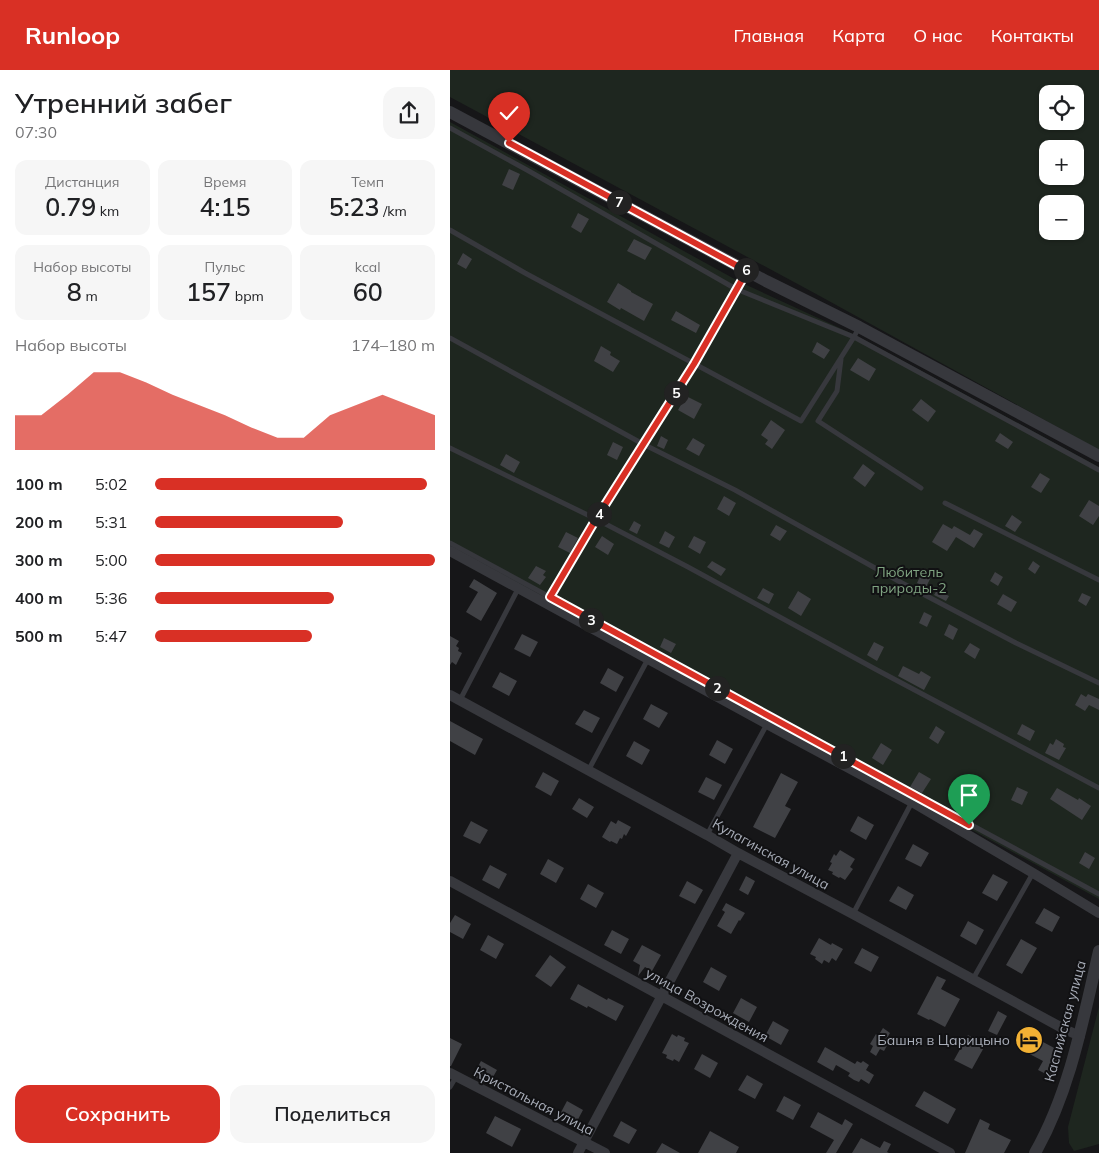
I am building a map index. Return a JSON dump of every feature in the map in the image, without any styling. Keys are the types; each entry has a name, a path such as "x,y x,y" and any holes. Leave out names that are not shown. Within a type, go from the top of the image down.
{"street":[{"path":"450,112 747,271 856,332 1099,456"},
{"path":"450,551 912,802 1099,913"},
{"name":"Кулагинская улица","path":"450,696 1080,1036"},
{"path":"578,1153 738,853"},
{"name":"улица Возрождения","path":"450,881 950,1153"},
{"name":"Каспийская улица","path":"1035,1153 1062,1093 1080,1036 1099,951"},
{"name":"Кристальная улица","path":"453,1075 604,1153"}],"lane":[{"path":"450,128 736,289 856,332 1099,470"},
{"path":"450,230 534,278 801,420 856,332"},
{"path":"550,597 596,519 694,364 747,271"},
{"path":"450,338 643,444 735,490 902,583 1016,643 1099,683"},
{"path":"841,356 837,391 818,421 921,488"},
{"path":"450,448 596,519 688,567 1099,788"},
{"path":"945,503 1099,580"},
{"path":"450,543 1098,893"},
{"path":"460,700 518,589"},
{"path":"588,771 648,659"},
{"path":"707,835 767,724"},
{"path":"853,914 912,802"},
{"path":"973,979 1033,873"},
{"path":"450,1087 453,1075"}],"green space":[{"path":"450,70 1099,70 1099,450 818,295 450,97"},
{"name":"Любитель природы-2","path":"450,122 740,282 855,335 1099,467 1099,899 450,546"},
{"path":"1099,1007 1099,1144 1074,1151 1069,1143 1068,1127"}],"building":[{"path":"509,169 520,174 513,190 502,185"},
{"path":"578,213 589,219 581,233 571,227"},
{"path":"634,239 652,248 645,260 627,251"},
{"path":"463,253 472,259 466,269 457,264"},
{"path":"618,283 653,304 644,321 607,302"},
{"path":"676,311 700,325 696,333 671,320"},
{"path":"817,342 830,350 824,359 812,352"},
{"path":"601,346 620,361 613,372 594,361"},
{"path":"858,358 876,369 869,381 850,370"},
{"path":"686,396 702,404 694,419 678,410"},
{"path":"921,399 936,411 928,422 912,410"},
{"path":"771,420 785,430 772,449 765,444 768,440 761,435"},
{"path":"1000,433 1013,442 1008,449 995,441"},
{"path":"661,436 668,440 664,449 657,446"},
{"path":"693,438 705,445 699,456 686,449"},
{"path":"613,442 623,447 617,460 607,455"},
{"path":"506,454 520,462 514,473 500,465"},
{"path":"863,464 875,473 865,487 853,478"},
{"path":"1040,473 1050,479 1041,493 1031,487"},
{"path":"724,496 736,503 729,516 717,509"},
{"path":"1089,500 1099,506 1099,516 1093,525 1079,516"},
{"path":"1012,515 1022,522 1015,532 1005,526"},
{"path":"634,521 641,525 637,534 629,530"},
{"path":"943,524 952,529 954,526 970,535 974,529 983,534 974,548 956,537 947,551 932,542"},
{"path":"776,525 787,531 780,541 770,535"},
{"path":"665,531 675,537 669,548 659,543"},
{"path":"566,532 578,538 570,553 558,547"},
{"path":"602,536 614,544 608,555 595,547"},
{"path":"694,536 706,542 700,554 688,547"},
{"path":"712,561 726,569 721,576 707,567"},
{"path":"1033,561 1040,566 1035,574 1028,569"},
{"path":"536,566 546,571 543,575 546,577 540,585 528,578"},
{"path":"924,568 933,573 926,587 917,583"},
{"path":"995,572 1003,577 998,586 990,581"},
{"path":"474,579 497,593 481,621 466,612 478,592 469,587"},
{"path":"763,588 774,594 769,604 757,598"},
{"path":"937,590 949,596 946,601 934,595"},
{"path":"798,591 811,599 801,616 788,608"},
{"path":"1082,593 1091,597 1086,606 1078,601"},
{"path":"1003,594 1017,602 1011,612 997,604"},
{"path":"924,612 932,616 927,627 919,623"},
{"path":"949,624 958,629 953,640 944,635"},
{"path":"522,634 538,642 530,657 514,649"},
{"path":"450,636 459,641 456,646 459,648 458,651 462,653 456,665 452,662 450,665"},
{"path":"664,638 676,644 671,653 660,647"},
{"path":"874,642 884,647 877,661 867,655"},
{"path":"970,643 980,649 975,659 964,652"},
{"path":"903,666 919,674 921,671 931,677 924,690 898,676"},
{"path":"608,668 624,677 616,692 600,683"},
{"path":"500,672 517,681 509,696 492,687"},
{"path":"1081,694 1086,697 1088,694 1099,699 1099,710 1089,705 1085,711 1075,705"},
{"path":"651,704 668,713 659,728 643,719"},
{"path":"584,710 600,718 592,733 575,724"},
{"path":"450,721 483,739 475,755 450,741"},
{"path":"1022,724 1035,731 1030,741 1017,734"},
{"path":"936,726 945,732 938,744 929,738"},
{"path":"1056,739 1064,744 1063,747 1066,748 1059,760 1045,753 1050,743 1053,745"},
{"path":"717,740 733,749 725,764 709,755"},
{"path":"634,741 650,750 642,765 626,756"},
{"path":"881,743 892,750 883,765 872,758"},
{"path":"543,772 559,781 551,796 535,787"},
{"path":"919,772 931,779 922,793 910,787"},
{"path":"781,773 798,782 785,806 791,809 775,838 753,827"},
{"path":"706,777 722,785 714,800 698,792"},
{"path":"1017,787 1028,792 1022,805 1011,800"},
{"path":"1057,788 1091,806 1082,820 1050,799"},
{"path":"978,793 990,800 984,809 972,802"},
{"path":"579,798 594,807 587,818 572,809"},
{"path":"858,816 874,825 866,840 850,831"},
{"path":"618,820 631,827 626,836 624,834 617,844 602,837 611,821 616,824"},
{"path":"471,821 488,830 480,844 463,836"},
{"path":"913,844 929,853 921,867 905,859"},
{"path":"840,850 855,859 850,867 853,869 845,880 828,870 834,854 836,856"},
{"path":"1085,852 1095,858 1089,869 1079,863"},
{"path":"548,859 564,868 556,883 540,874"},
{"path":"490,865 507,874 499,889 482,880"},
{"path":"993,874 1008,882 997,901 982,893"},
{"path":"746,876 755,881 748,895 739,890"},
{"path":"687,881 703,890 695,904 679,896"},
{"path":"588,884 604,893 596,908 580,899"},
{"path":"898,886 914,895 906,910 889,901"},
{"path":"726,903 745,913 731,934 717,926 725,912 722,910"},
{"path":"1044,908 1060,917 1052,932 1035,923"},
{"path":"455,915 471,924 463,939 450,932 450,923"},
{"path":"968,921 984,930 976,945 960,936"},
{"path":"612,930 629,939 621,954 604,945"},
{"path":"488,935 504,944 496,959 480,950"},
{"path":"819,938 843,949 836,961 832,958 829,963 824,960 822,964 815,959 816,957 810,954"},
{"path":"1021,939 1037,948 1022,974 1006,965"},
{"path":"642,945 661,955 652,971 645,967 638,976 640,965 633,961"},
{"path":"862,948 879,957 871,972 854,963"},
{"path":"550,955 566,967 551,987 535,976"},
{"path":"711,967 727,976 719,991 703,982"},
{"path":"937,976 946,980 941,989 960,999 945,1027 917,1014"},
{"path":"578,984 607,1000 608,998 624,1006 616,1021 570,999"},
{"path":"741,998 757,1007 749,1022 733,1013"},
{"path":"998,1011 1007,1016 997,1035 988,1031"},
{"path":"773,1021 789,1030 781,1045 765,1036"},
{"path":"883,1028 890,1033 886,1040 889,1042 884,1051 880,1049 876,1056 870,1052 873,1046 870,1044 876,1034 878,1036"},
{"path":"1026,1033 1060,1051 1056,1059 1060,1062 1052,1077 1038,1070 1043,1061 1018,1048"},
{"path":"672,1034 685,1038 684,1041 689,1043 679,1062 666,1058 667,1055 662,1053"},
{"path":"968,1035 987,1042 972,1069 954,1060"},
{"path":"450,1038 462,1044 451,1066 450,1066"},
{"path":"825,1047 855,1064 857,1061 861,1063 863,1061 869,1065 866,1070 874,1075 869,1084 861,1079 859,1082 854,1080 848,1076 850,1073 836,1065 833,1071 817,1062"},
{"path":"702,1054 718,1063 710,1078 694,1069"},
{"path":"481,1061 497,1070 489,1084 473,1076"},
{"path":"747,1075 763,1084 755,1099 738,1090"},
{"path":"924,1091 956,1109 948,1124 915,1106"},
{"path":"784,1096 801,1105 793,1120 776,1111"},
{"path":"567,1101 583,1110 575,1125 559,1116"},
{"path":"818,1112 842,1125 845,1119 853,1124 836,1153 826,1153 834,1140 810,1127"},
{"path":"495,1116 521,1129 512,1147 486,1133"},
{"path":"980,1119 990,1124 988,1129 1011,1140 1004,1153 965,1153"},
{"path":"621,1121 637,1130 629,1144 613,1136"},
{"path":"710,1131 739,1147 736,1153 698,1153"},
{"path":"861,1138 880,1148 884,1141 891,1144 887,1152 889,1153 852,1153"},
{"path":"662,1143 680,1153 656,1153"}],"place":[{"name":"Башня в Царицыно","path":"1029,1040"}],"route":[{"path":"509,143 747,271 694,364 596,519 550,597 969,825"}]}
